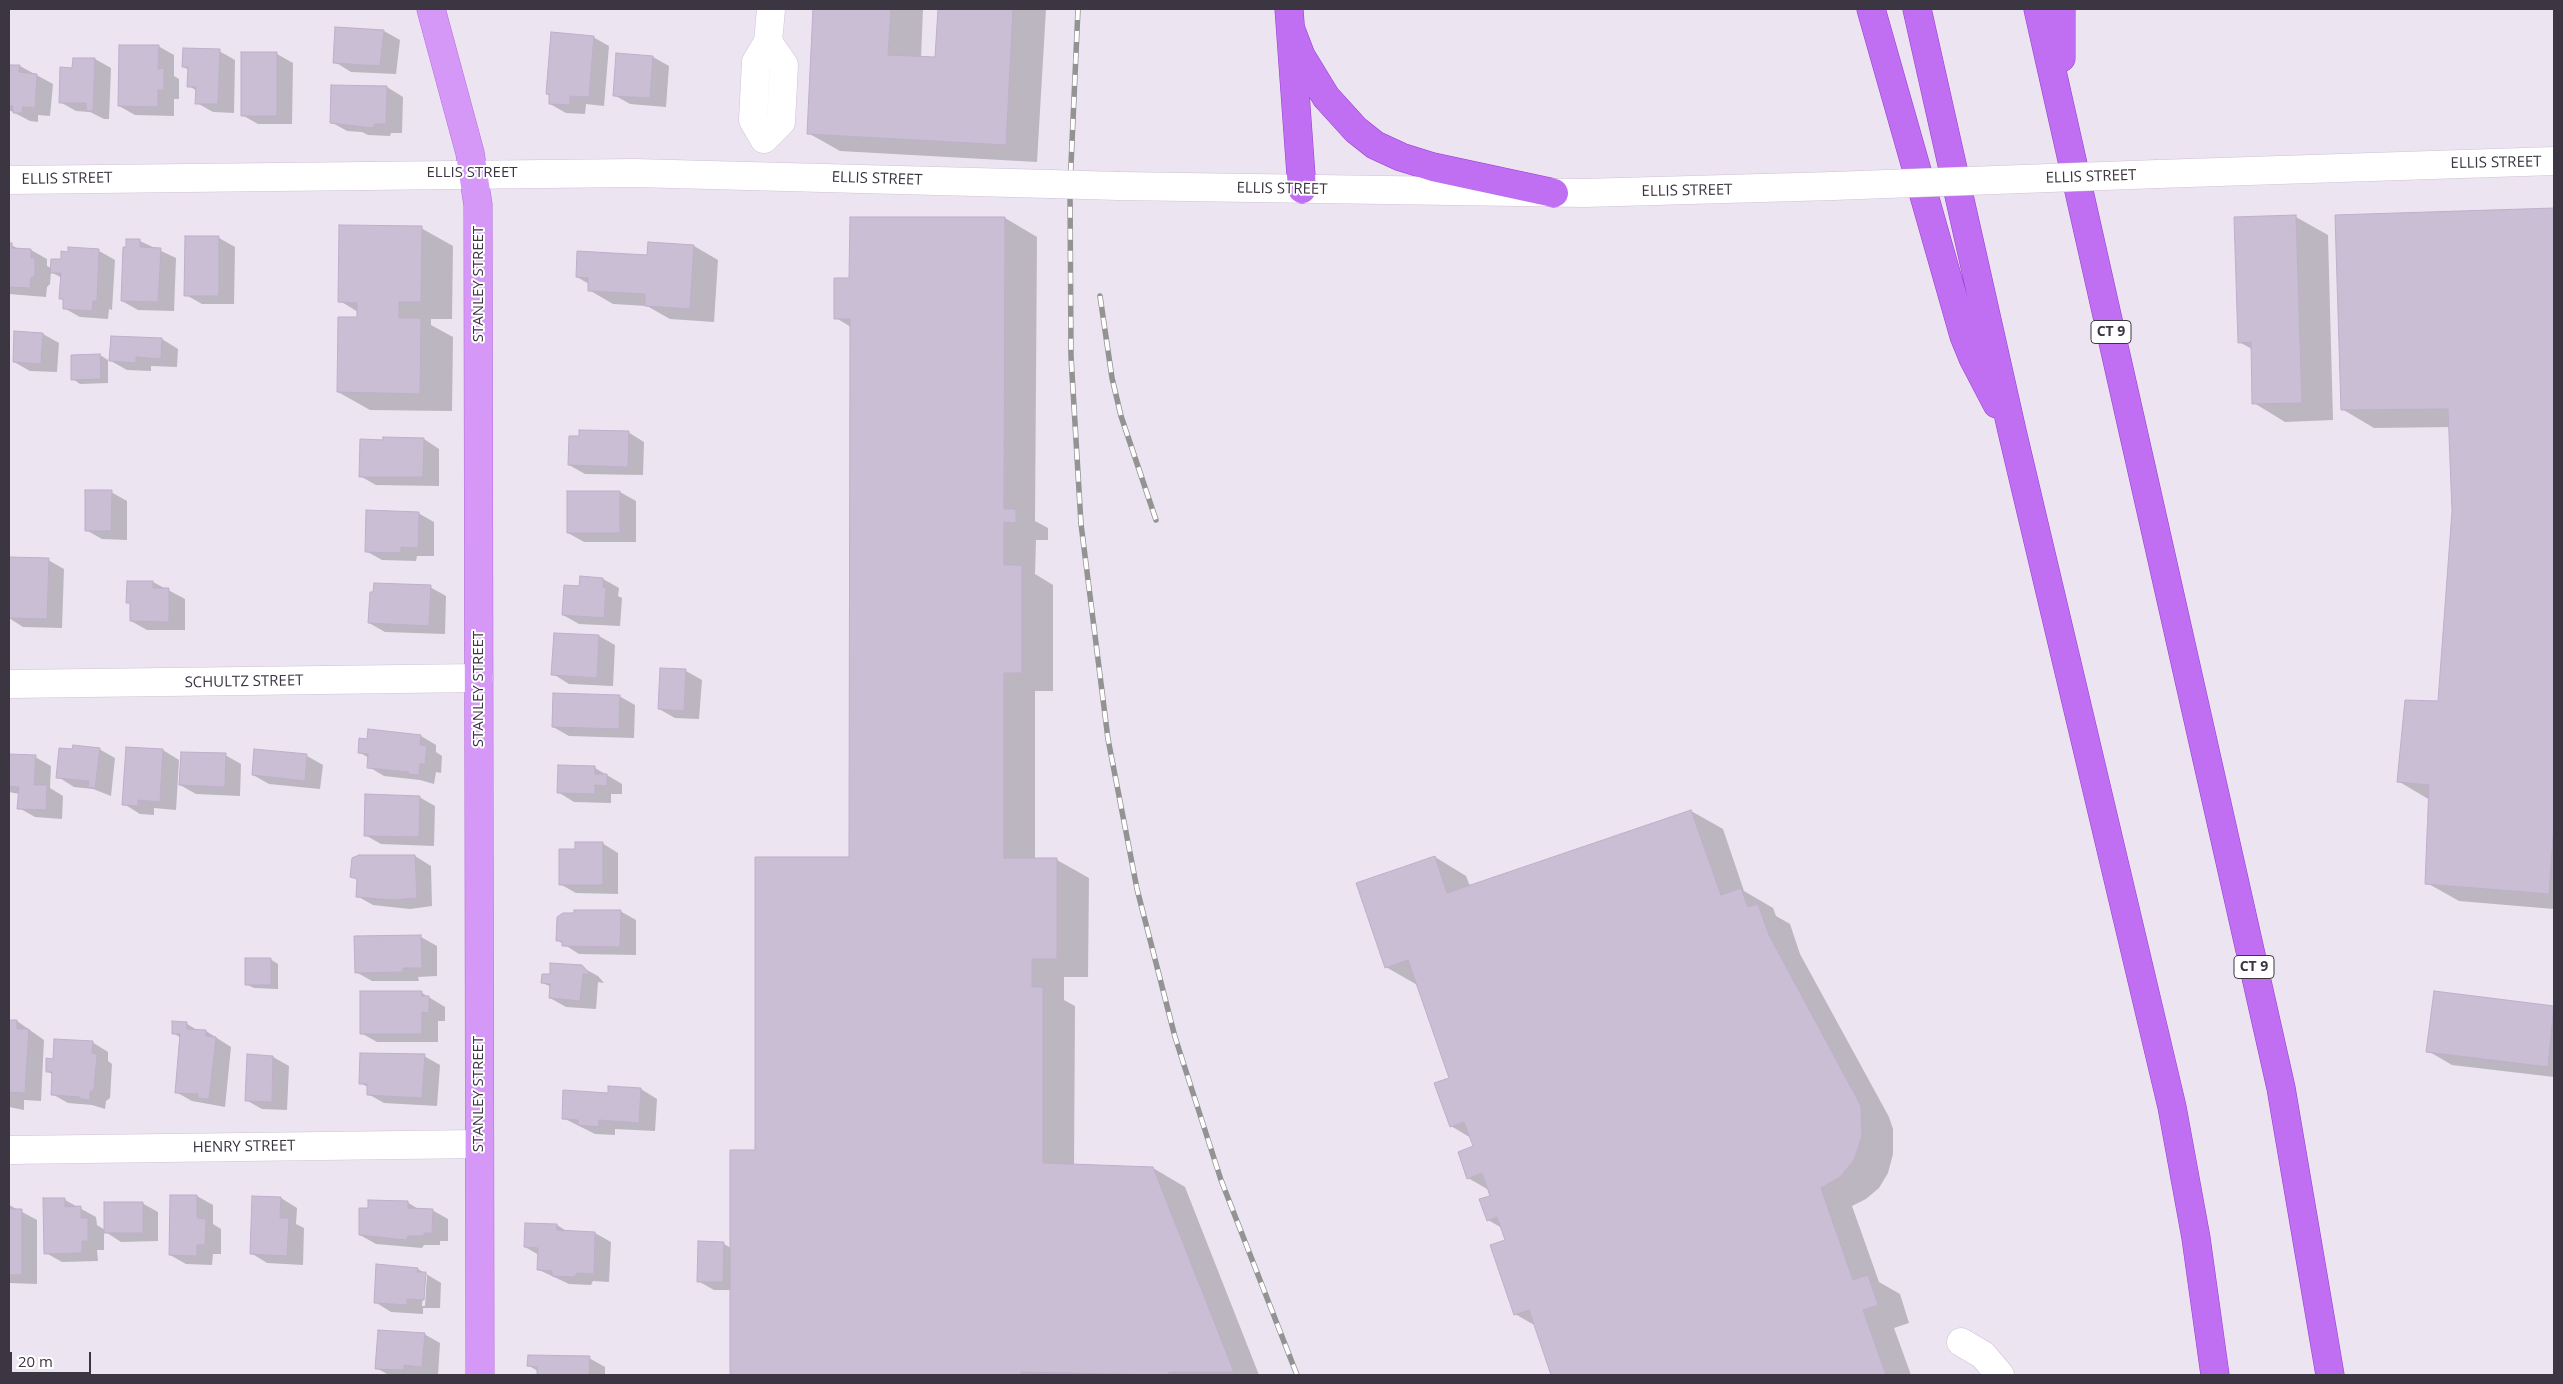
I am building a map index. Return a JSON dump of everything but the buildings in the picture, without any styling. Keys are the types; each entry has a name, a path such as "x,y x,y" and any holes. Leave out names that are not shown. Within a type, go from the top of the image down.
{"highway":[{"path":"1871,9 1964,336 1982,377 2012,431"},
{"path":"1917,9 2012,431 2172,1107 2196,1238 2215,1375"},
{"name":"CT 9","path":"2038,9 2281,1088 2330,1375"},
{"path":"2060,9 2060,102"},
{"path":"1290,19 1302,189"},
{"path":"1290,19 1301,56 1326,97 1356,130 1376,146 1401,157 1448,171 1554,192"}],"main road":[{"name":"STANLEY STREET","path":"431,9 463,120 474,174 479,253 480,1375"}],"street":[{"path":"762,176 764,139 753,120 756,62 768,42 771,9"},
{"name":"ELLIS STREET","path":"9,180 634,173 1119,186 1554,192 1833,186 2554,161"},
{"name":"SCHULTZ STREET","path":"9,684 479,678"},
{"name":"HENRY STREET","path":"9,1150 479,1144"},
{"path":"1961,1342 1983,1355 2000,1375"}],"railway":[{"path":"1078,9 1070,187 1071,356 1081,524 1108,739 1137,889 1175,1037 1221,1180 1297,1375"},
{"path":"1100,296 1112,378 1121,416 1156,520"}]}
